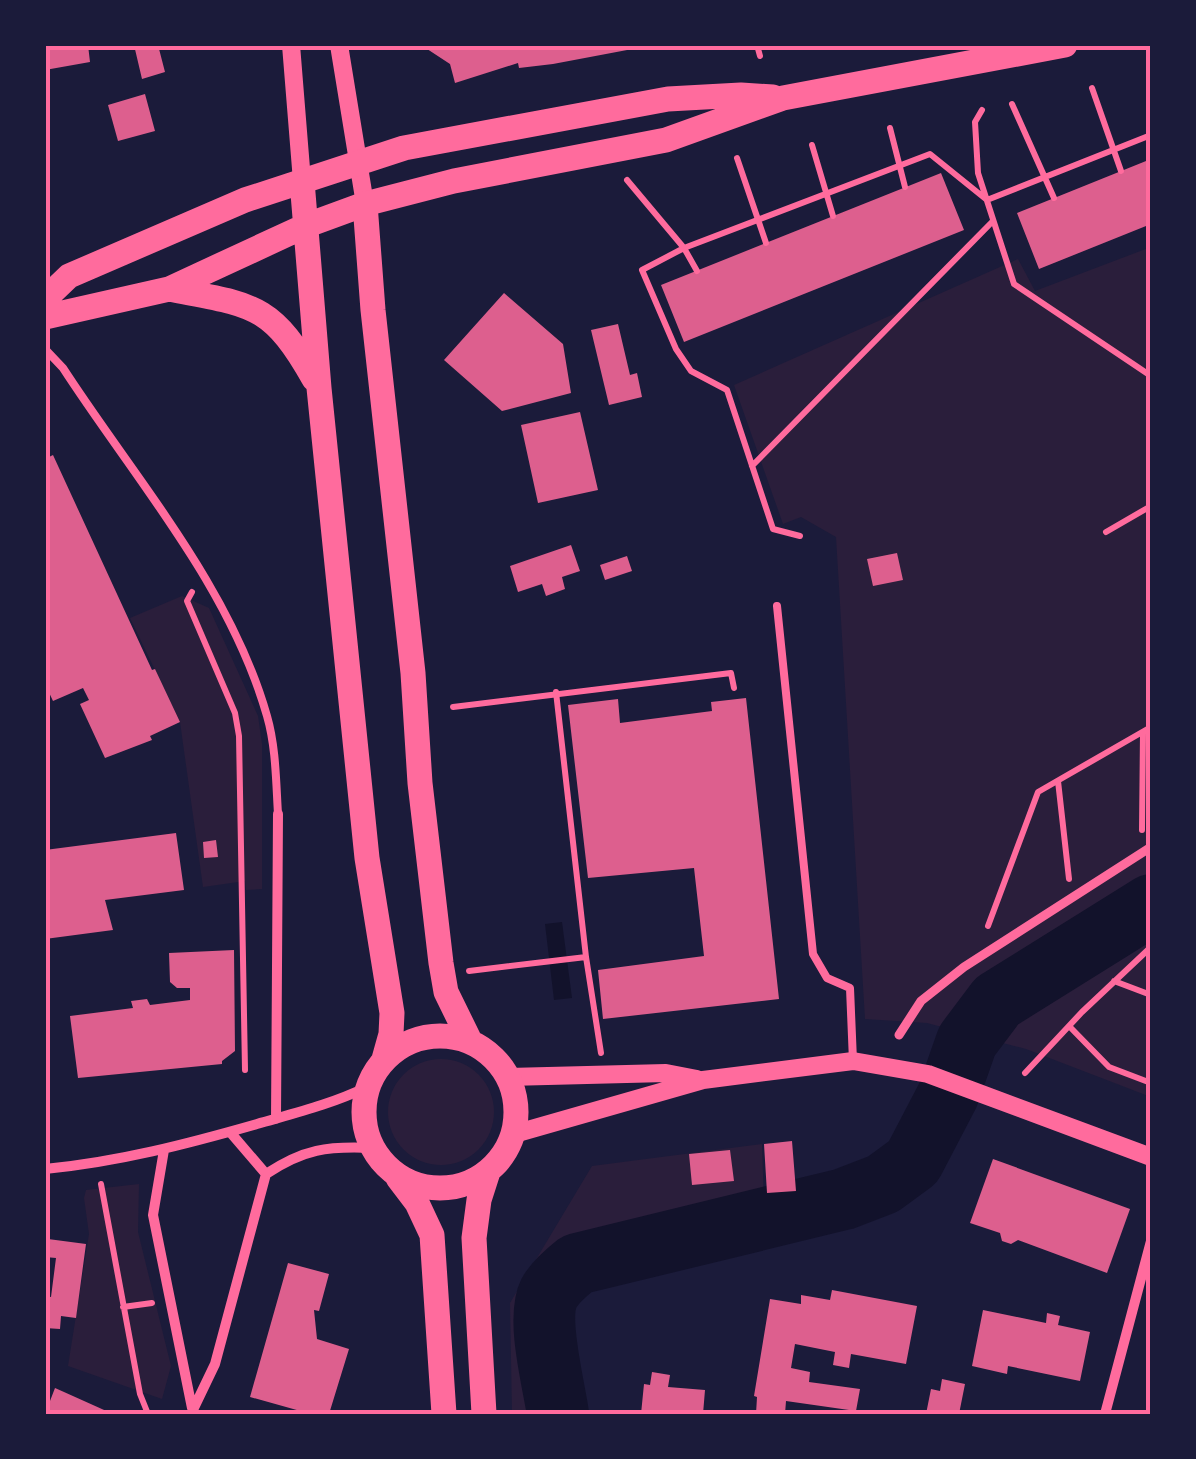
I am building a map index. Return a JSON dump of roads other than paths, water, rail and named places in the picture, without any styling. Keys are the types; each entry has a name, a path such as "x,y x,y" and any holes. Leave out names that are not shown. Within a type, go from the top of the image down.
{"main road":[{"path":"45,317 169,289 305,226 365,204 454,181 666,140 784,98 1019,50 1066,45"},
{"path":"45,299 69,276 245,200 359,162 444,139 668,100 741,95 784,98"},
{"path":"302,181 367,858 392,1014 384,1059 368,1088 365,1128 372,1148 417,1202 432,1235 444,1414"},
{"path":"365,204 441,964 446,992 470,1041"},
{"path":"169,289 235,302 268,316 297,348 319,388"},
{"path":"384,1059 402,1045 424,1037 470,1041 498,1062 508,1077 517,1115 514,1134 504,1155 488,1172 471,1182 432,1188 395,1174"},
{"path":"484,1414 474,1238 488,1172"}],"street":[{"path":"291,45 302,181"},
{"path":"339,45 365,204"},
{"path":"276,1119 278,814"},
{"path":"899,1035 921,1001 976,959 1146,850"},
{"path":"514,1134 703,1080 853,1061 928,1074 1151,1157"},
{"path":"508,1077 666,1074 703,1080"},
{"path":"45,1169 164,1150 346,1098 368,1088"},
{"path":"230,1132 266,1174"},
{"path":"191,1411 215,1364 266,1174 294,1156 325,1149 372,1148"},
{"path":"164,1150 153,1215 191,1411"},
{"path":"1105,1414 1151,1240"}],"lane":[{"path":"45,349 63,368 203,574 236,637 268,718 278,814"},
{"path":"778,606 813,954 827,978 850,988 853,1061"}],"waterway":[{"path":"558,1414 547,1352 545,1304 549,1293 569,1270 577,1264 844,1199 883,1184 913,1162 948,1095 967,1041 997,1001 1151,905"}]}
